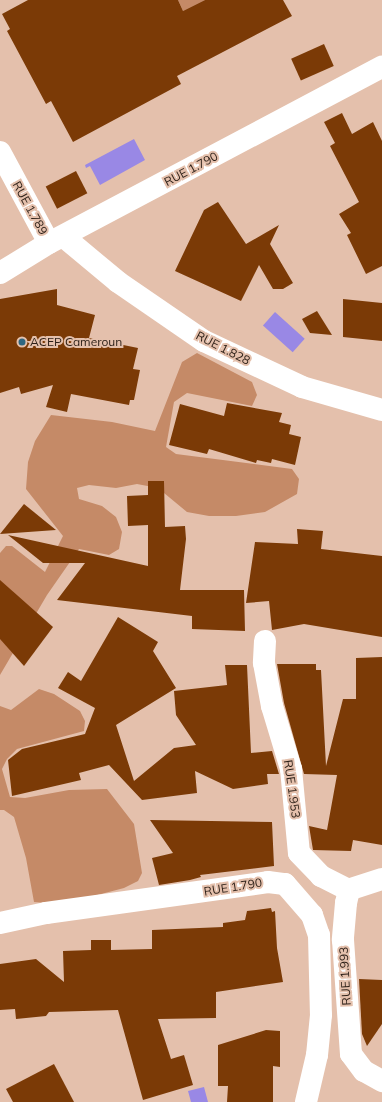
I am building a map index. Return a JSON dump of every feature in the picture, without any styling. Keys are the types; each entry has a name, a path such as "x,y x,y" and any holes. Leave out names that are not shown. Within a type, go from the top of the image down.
{"street":[{"name":"RUE 1.790","path":"0,273 57,240 382,67"},
{"name":"RUE 1.789","path":"0,152 57,240"},
{"name":"RUE 1.828","path":"57,240 204,340 302,387 382,410"},
{"name":"RUE 1.953","path":"265,642 264,663 272,706 291,769 299,853 321,876 349,890"},
{"path":"349,890 382,879"},
{"name":"RUE 1.790","path":"0,923 46,913 268,882 285,884 312,915 319,935 321,1015 317,1055 306,1102"},
{"name":"RUE 1.993","path":"349,890 346,902 343,940 351,1054"},
{"path":"317,1055 351,1054 364,1071 382,1081"}],"shaded area":[{"path":"178,0 205,0 183,11"},
{"path":"134,139 145,160 100,185 90,166 86,168 85,165"},
{"path":"275,312 305,339 293,352 263,325"},
{"path":"197,353 252,382 257,395 252,406 187,393 174,402 166,447 176,454 292,469 299,479 297,494 265,512 236,516 209,516 187,512 158,488 137,484 116,488 89,485 77,488 79,499 102,506 116,517 122,532 119,549 109,555 79,549 47,595 0,675 0,553 6,546 12,546 45,572 63,536 26,489 28,462 35,441 51,415 112,422 155,431 182,362"},
{"path":"39,689 54,694 80,711 85,721 84,731 17,749 7,759 2,769 10,797 25,798 69,790 107,789 134,824 142,873 138,881 124,888 82,899 47,903 34,902 26,858 14,817 4,810 0,810 0,706 11,710"},
{"path":"204,1087 208,1102 191,1102 188,1091"}],"building":[{"path":"28,0 178,0 183,11 205,0 283,0 292,16 177,76 181,84 73,142 51,101 46,104 7,31 10,29 2,14"},
{"path":"324,44 334,66 301,81 291,59"},
{"path":"342,113 352,134 373,122 382,141 382,266 366,274 347,235 351,233 339,214 359,202 330,146 335,143 324,122"},
{"path":"76,171 87,193 57,209 46,186"},
{"path":"218,202 246,244 279,225 270,244 293,283 283,289 273,289 259,265 241,301 175,271 204,210"},
{"path":"57,289 57,305 95,315 89,338 138,348 133,369 140,370 134,400 130,400 129,405 71,394 67,412 46,407 53,385 21,394 19,387 0,393 0,299"},
{"path":"343,299 382,303 382,341 343,337"},
{"path":"317,311 332,335 310,333 302,319"},
{"path":"227,403 282,413 279,422 291,425 289,434 301,437 295,465 272,459 271,463 257,460 256,463 209,449 207,454 169,445 180,404 224,416"},
{"path":"148,481 164,481 165,527 185,526 186,539 180,590 244,590 245,631 192,629 192,616 57,600 85,563 43,563 8,535 148,566 148,525 128,526 127,496 148,495"},
{"path":"24,504 56,530 0,534"},
{"path":"297,529 323,531 321,549 382,556 382,637 304,624 272,630 269,601 246,603 255,542 298,544"},
{"path":"0,580 53,627 24,666 0,639"},
{"path":"118,617 158,642 153,651 176,688 116,725 134,781 174,748 196,745 176,715 174,691 227,685 225,665 247,665 251,753 272,751 279,774 267,774 268,784 233,789 195,771 197,793 142,800 109,765 79,773 81,780 12,796 8,760 22,749 85,734 95,708 58,688 68,672 81,681"},
{"path":"382,657 382,845 353,840 351,851 313,850 309,826 327,830 337,775 304,774 284,703 277,664 316,664 316,670 321,670 326,766 343,699 356,699 356,658"},
{"path":"150,820 272,822 274,866 200,875 201,877 190,880 159,885 152,858 173,853"},
{"path":"271,908 272,912 275,911 277,948 283,982 216,992 216,1018 158,1019 171,1059 184,1055 193,1085 143,1100 118,1010 49,1012 46,1016 16,1019 15,1009 0,1010 0,964 36,959 64,982 63,951 91,950 91,940 111,940 111,950 152,949 152,930 223,927 223,923 245,920 247,911"},
{"path":"359,979 382,980 382,1024 367,1046 362,1034"},
{"path":"266,1030 280,1031 280,1067 273,1066 273,1102 227,1102 228,1086 218,1086 218,1045"},
{"path":"54,1064 74,1102 13,1102 6,1089"}],"place":[{"name":"ACEP Cameroun","path":"22,342"}]}
